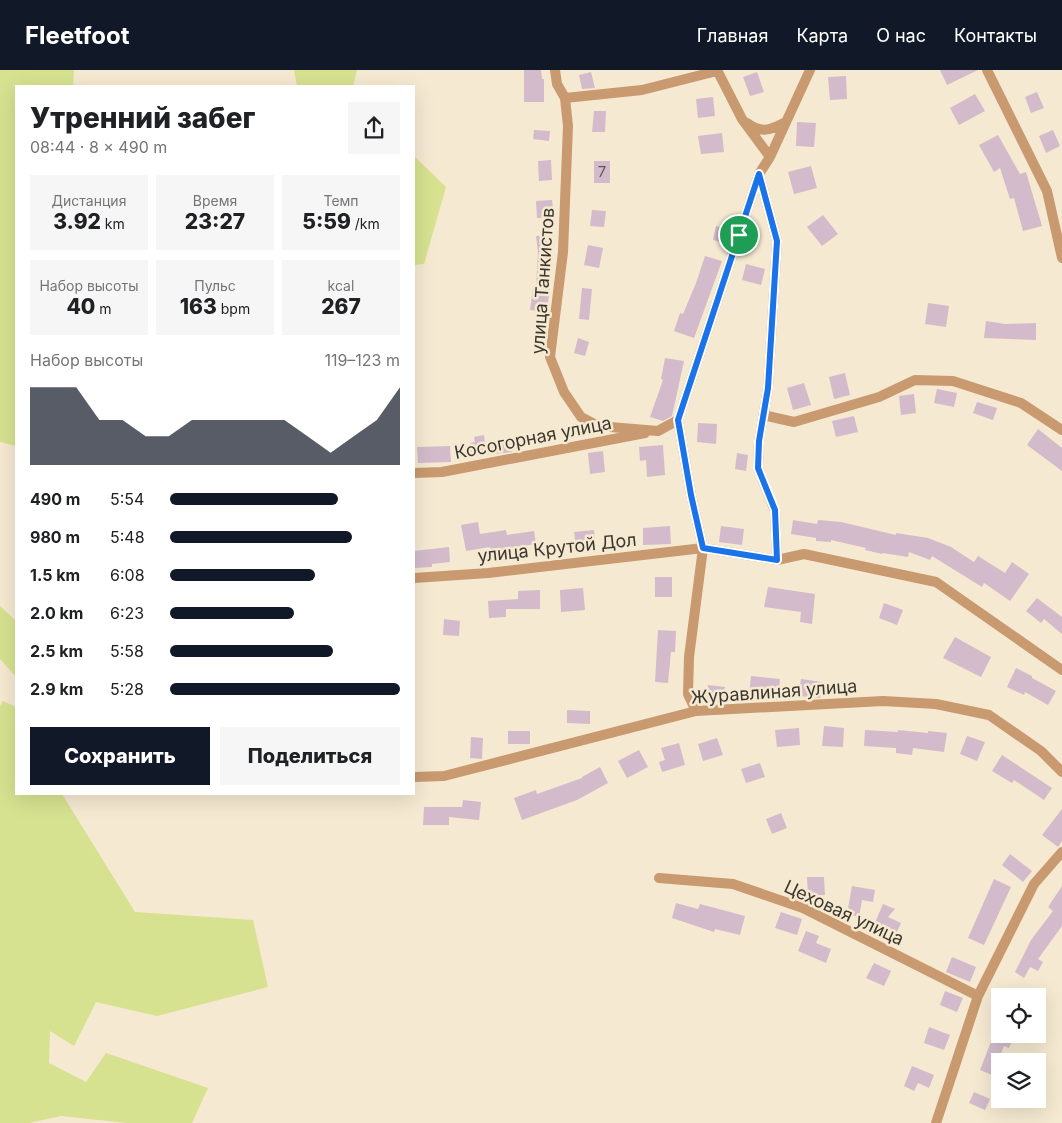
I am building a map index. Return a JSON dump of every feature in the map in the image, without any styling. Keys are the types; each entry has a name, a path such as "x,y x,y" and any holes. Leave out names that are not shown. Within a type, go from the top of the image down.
{"street":[{"name":"улица Танкистов","path":"555,70 557,84 564,98 568,126 563,252 550,357 564,392 581,416 598,426 658,431"},
{"path":"696,711 688,694 689,657 703,548 691,495 678,420 759,174 770,157 810,70"},
{"path":"987,70 1047,191 1062,258"},
{"path":"564,98 642,90 717,71 742,119 770,157"},
{"path":"742,119 753,128 762,131 771,130 786,122"},
{"path":"759,174 777,241 768,388 759,441 758,468 775,510 777,560"},
{"path":"763,415 794,422 879,397 915,380 952,381 1021,403 1062,430"},
{"path":"658,431 678,420"},
{"name":"Косогорная улица","path":"415,472 442,472 658,431"},
{"name":"улица Крутой Дол","path":"415,578 488,573 703,548 777,560 804,554 936,582 1062,670"},
{"name":"Журавлиная улица","path":"415,777 444,776 696,711 883,701 936,704 989,716 1041,751 1062,772"},
{"path":"936,1123 978,996 1034,884 1062,852"},
{"name":"Цеховая улица","path":"659,878 733,884 803,908 978,996"}],"green space":[{"path":"0,70 74,70 73,85 15,85 15,446 0,442"},
{"path":"294,70 357,70 353,85 297,85"},
{"path":"415,157 446,187 424,264 415,265"},
{"path":"0,606 15,620 15,676 0,659"},
{"path":"3,701 15,707 15,795 63,795 135,912 253,920 268,987 157,1016 96,1002 74,1046 50,1031 49,1063 86,1082 106,1053 208,1088 192,1123 127,1123 61,1116 29,1123 0,1123 0,706"}],"building":[{"path":"524,70 541,70 542,79 544,79 544,102 524,102"},
{"path":"940,70 978,70 947,85"},
{"path":"591,72 595,88 582,89 579,75"},
{"path":"757,72 764,92 750,96 743,77"},
{"path":"846,76 847,99 830,100 828,77"},
{"path":"1037,92 1044,108 1031,113 1025,97"},
{"path":"975,94 985,111 959,125 950,108"},
{"path":"713,97 715,116 698,118 696,99"},
{"path":"594,111 606,111 605,132 592,132"},
{"path":"797,122 816,123 814,147 796,146"},
{"path":"534,130 550,131 549,141 533,139"},
{"path":"1053,130 1060,146 1046,153 1039,136"},
{"path":"722,133 724,152 701,154 698,136"},
{"path":"998,135 1020,174 1026,172 1042,226 1023,231 1014,198 1010,199 1000,168 994,172 979,145"},
{"path":"551,160 552,180 539,181 538,161"},
{"path":"594,161 610,161 610,183 594,183"},
{"path":"811,166 817,188 794,194 788,172"},
{"path":"552,200 554,217 537,218 536,201"},
{"path":"592,210 606,211 604,227 590,226"},
{"path":"823,215 838,234 822,246 807,227"},
{"path":"716,226 733,230 729,244 713,240"},
{"path":"536,236 552,236 551,278 547,312 530,310 533,287 536,288 538,252"},
{"path":"588,245 603,248 599,268 584,265"},
{"path":"705,256 722,261 694,338 674,331 680,313 683,314 696,283"},
{"path":"746,264 765,269 761,285 742,280"},
{"path":"582,288 592,289 589,320 579,319"},
{"path":"928,303 949,306 946,327 925,324"},
{"path":"986,321 1005,324 1036,323 1036,340 984,338"},
{"path":"578,338 589,342 585,356 574,353"},
{"path":"665,358 684,361 672,416 663,421 650,417 663,380 661,379"},
{"path":"845,373 850,395 834,399 829,377"},
{"path":"804,383 811,405 793,410 787,388"},
{"path":"937,389 957,393 954,407 934,403"},
{"path":"914,394 916,413 901,415 899,396"},
{"path":"977,402 997,408 993,420 973,413"},
{"path":"854,416 858,432 836,437 832,421"},
{"path":"698,423 717,424 716,444 697,442"},
{"path":"1038,429 1062,448 1062,471 1027,445"},
{"path":"484,435 485,443 511,440 512,452 472,456 470,443 475,442 474,437"},
{"path":"663,445 665,475 647,477 646,460 640,461 639,447"},
{"path":"450,446 451,462 418,463 417,447"},
{"path":"603,451 605,472 590,474 588,453"},
{"path":"737,453 748,455 746,471 735,469"},
{"path":"793,520 817,524 818,520 841,522 896,535 896,533 928,538 951,547 974,562 978,556 1005,573 1012,562 1029,574 1010,601 984,583 982,587 932,556 930,560 909,552 908,557 882,554 865,550 866,548 831,540 831,542 816,541 816,538 791,534"},
{"path":"478,522 480,534 506,530 507,535 534,531 536,544 509,548 510,553 491,556 490,547 466,551 461,525"},
{"path":"670,526 671,544 643,545 643,528"},
{"path":"721,526 744,529 742,545 719,542"},
{"path":"594,530 596,550 577,553 574,532"},
{"path":"449,547 450,562 432,564 432,567 415,568 415,551"},
{"path":"655,577 672,577 672,597 655,597"},
{"path":"768,587 815,594 812,624 800,622 801,612 764,607"},
{"path":"583,588 585,610 561,612 560,590"},
{"path":"540,590 540,609 506,609 506,617 489,618 488,601 518,599 518,591"},
{"path":"1037,598 1062,617 1062,634 1044,619 1041,623 1026,611"},
{"path":"884,603 903,610 897,625 879,618"},
{"path":"444,619 460,621 459,636 443,635"},
{"path":"658,630 676,631 675,652 671,652 668,683 655,682"},
{"path":"955,637 991,657 981,677 943,658"},
{"path":"1016,668 1056,691 1048,705 1025,692 1024,695 1007,687"},
{"path":"751,676 780,679 778,700 749,697"},
{"path":"801,679 822,682 820,698 798,696"},
{"path":"708,685 725,687 723,703 706,701"},
{"path":"567,710 590,711 590,724 567,723"},
{"path":"824,726 844,728 843,747 822,746"},
{"path":"799,728 800,745 777,747 775,730"},
{"path":"865,730 947,733 944,752 913,748 912,755 896,753 896,748 864,746"},
{"path":"508,731 530,731 530,744 508,744"},
{"path":"967,736 985,742 977,761 960,754"},
{"path":"471,737 483,738 482,759 470,758"},
{"path":"717,738 723,755 703,761 698,744"},
{"path":"679,743 685,765 662,772 659,762 665,760 661,748"},
{"path":"639,750 648,767 627,778 618,761"},
{"path":"1002,755 1052,788 1044,800 1014,780 1012,783 992,771"},
{"path":"760,763 765,777 746,783 741,769"},
{"path":"600,767 608,783 577,800 522,820 514,798 536,790 537,794 582,778"},
{"path":"463,800 481,802 479,820 449,817 449,825 423,825 424,807 462,807"},
{"path":"1062,809 1062,841 1058,847 1042,835"},
{"path":"781,813 787,828 772,834 766,819"},
{"path":"1010,854 1032,871 1023,882 1002,865"},
{"path":"807,877 824,877 825,895 808,896"},
{"path":"994,879 1011,887 984,945 968,938"},
{"path":"852,886 875,890 873,902 862,900 859,917 847,914"},
{"path":"1062,886 1062,926 1038,959 1043,962 1038,971 1030,967 1024,978 1015,972 1031,940 1053,911 1048,907"},
{"path":"676,903 698,909 700,904 745,916 740,935 715,929 714,932 672,918"},
{"path":"883,904 895,909 888,917 901,923 896,934 880,927 872,935 870,934"},
{"path":"781,912 802,919 797,935 775,928"},
{"path":"806,931 819,936 816,943 831,949 826,963 798,951"},
{"path":"952,957 976,967 970,982 946,972"},
{"path":"874,963 891,971 884,986 866,978"},
{"path":"945,991 963,998 957,1012 940,1005"},
{"path":"929,1027 950,1035 944,1050 924,1043"},
{"path":"991,1042 1011,1043 1009,1048 1004,1046 1001,1053 991,1053 991,1075 980,1070"},
{"path":"912,1066 934,1075 929,1088 918,1083 914,1091 904,1086"},
{"path":"974,1092 990,1099 985,1110 969,1103"}],"route":[{"path":"759,174 777,241 768,388 759,441 758,468 775,510 777,560 703,548 691,495 678,420 739,235 759,174"}]}
